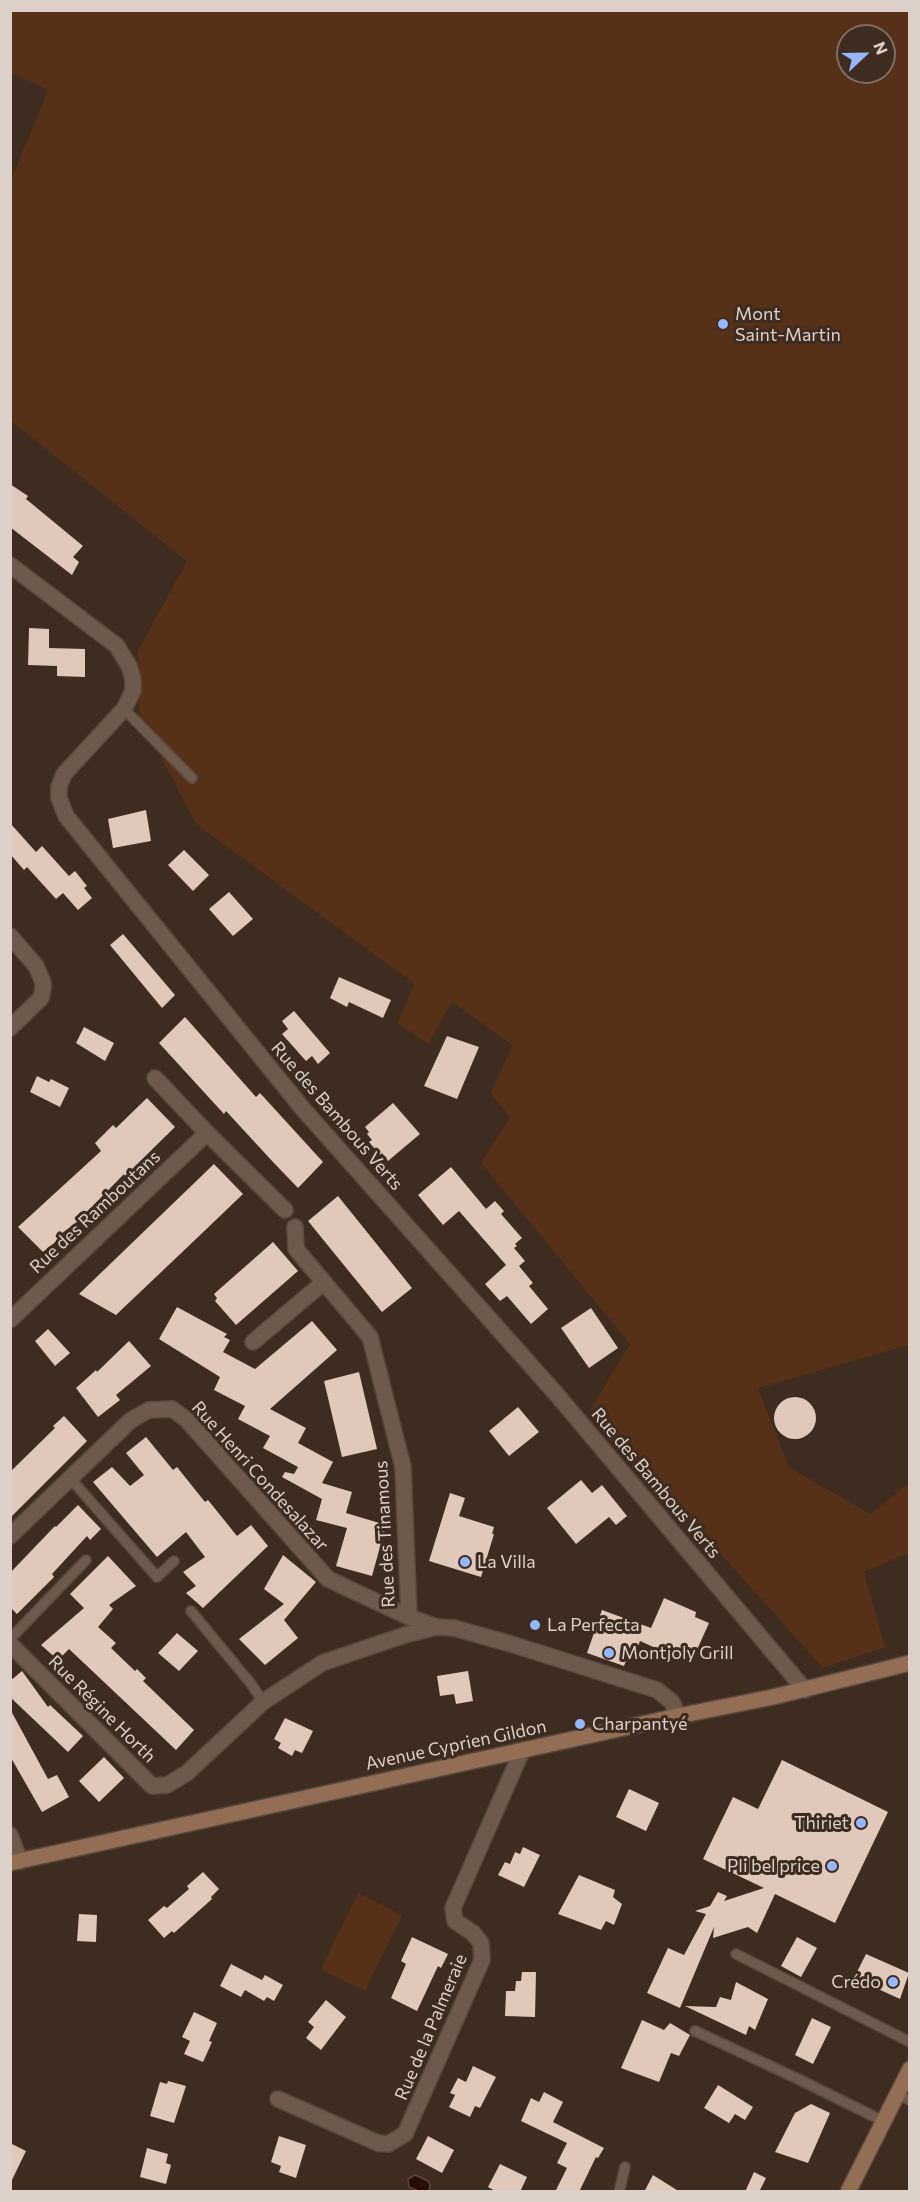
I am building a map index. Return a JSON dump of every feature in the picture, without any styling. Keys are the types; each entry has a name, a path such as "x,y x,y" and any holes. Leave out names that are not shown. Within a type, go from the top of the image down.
{"street":[{"name":"Rue des Bambous Verts","path":"10,565 117,646 129,666 133,679 133,691 124,709 64,774 59,787 59,798 66,816 303,1109 558,1396 805,1690"},
{"path":"10,936 39,972 43,988 41,998 10,1028"},
{"path":"156,1078 207,1133 285,1210"},
{"name":"Rue des Ramboutans","path":"10,1320 207,1133"},
{"name":"Rue des Tinamous","path":"295,1227 296,1249 370,1337 404,1467 409,1617"},
{"path":"253,1342 324,1282"},
{"name":"Rue Henri Condesalazar","path":"10,1536 131,1420 149,1410 172,1409 186,1419 328,1579 409,1617 436,1627"},
{"name":"Rue Régine Horth","path":"10,1644 152,1786 167,1785 187,1773 263,1702 322,1663 436,1627 454,1628 512,1644 657,1690 672,1702 678,1716"},
{"name":"Avenue Cyprien Gildon","path":"15,1862 805,1690 909,1663"},
{"name":"Rue de la Palmeraie","path":"278,2099 378,2143 388,2144 405,2134 482,1960 481,1943 473,1933 455,1921 453,1908 522,1751"},
{"path":"10,1835 18,1851 15,1862"},
{"path":"848,2192 883,2121 903,2097 909,2071"}],"lane":[{"path":"124,709 192,778"},
{"path":"70,1478 157,1577 174,1561"},
{"path":"10,1639 86,1560"},
{"path":"191,1611 252,1685 263,1702"},
{"path":"735,1954 909,2042"},
{"path":"695,2031 883,2121"},
{"path":"619,2192 625,2168"}],"shaded area":[{"path":"11,11 909,11 909,1345 758,1388 789,1467 870,1514 909,1483 909,1553 864,1572 885,1647 823,1668 591,1409 630,1344 481,1163 510,1117 491,1094 512,1045 452,1002 428,1044 397,1023 415,984 196,824 139,715 138,651 187,561 11,421 11,180 48,90 11,73"},
{"path":"358,1893 402,1915 365,1991 321,1969"},
{"path":"415,2175 428,2181 429,2191 418,2191 409,2187 408,2179"}],"building":[{"path":"10,484 28,496 26,499 83,546 73,557 79,562 72,575 10,527"},
{"path":"29,628 49,629 49,648 85,649 85,677 57,676 57,666 28,665"},
{"path":"146,810 151,841 113,848 108,819"},
{"path":"10,823 36,852 42,846 69,876 75,871 87,886 84,888 92,898 78,910 63,893 56,899 27,867 24,870 10,854"},
{"path":"184,850 209,875 193,891 168,865"},
{"path":"229,892 253,919 233,936 209,909"},
{"path":"123,934 175,995 162,1008 110,945"},
{"path":"339,977 391,1000 383,1018 349,1002 347,1007 330,998"},
{"path":"294,1011 330,1053 318,1064 312,1056 306,1061 282,1034 288,1029 282,1021"},
{"path":"185,1017 256,1097 260,1093 323,1162 298,1188 226,1111 224,1114 159,1043"},
{"path":"84,1027 114,1043 105,1061 76,1043"},
{"path":"447,1036 479,1047 457,1099 424,1086"},
{"path":"37,1076 49,1082 51,1079 69,1088 60,1107 30,1092"},
{"path":"147,1098 175,1127 43,1252 18,1227 101,1151 95,1143 113,1125 116,1128"},
{"path":"393,1103 420,1134 388,1161 369,1142 372,1140 365,1127"},
{"path":"214,1164 243,1194 116,1315 79,1294"},
{"path":"451,1167 486,1209 495,1201 504,1211 501,1214 522,1238 514,1248 525,1261 519,1266 533,1283 529,1286 548,1309 531,1324 507,1296 500,1301 485,1284 506,1265 459,1211 443,1225 418,1195"},
{"path":"338,1196 412,1288 382,1312 308,1221"},
{"path":"273,1242 298,1271 236,1325 215,1301 217,1298 214,1294"},
{"path":"177,1307 227,1334 224,1337 230,1340 223,1352 255,1369 312,1321 337,1350 270,1409 306,1428 298,1443 333,1462 322,1483 352,1492 346,1513 386,1525 372,1576 336,1566 347,1528 316,1520 322,1499 282,1477 285,1472 294,1474 298,1467 263,1448 270,1436 238,1419 245,1406 214,1390 220,1377 159,1339"},
{"path":"591,1308 618,1348 589,1368 561,1328"},
{"path":"48,1329 70,1353 55,1366 35,1341"},
{"path":"129,1341 151,1366 116,1395 120,1400 98,1417 76,1388 96,1370 97,1372"},
{"path":"359,1372 377,1449 342,1457 324,1381"},
{"path":"795,1397 810,1403 816,1418 810,1433 795,1439 780,1433 774,1418 780,1403"},
{"path":"518,1407 539,1432 509,1456 489,1431"},
{"path":"64,1416 87,1441 10,1518 10,1472 55,1428 53,1426"},
{"path":"146,1437 173,1470 177,1467 205,1502 208,1500 237,1536 251,1525 268,1546 203,1608 186,1593 196,1586 183,1572 205,1557 186,1532 157,1557 93,1482 112,1467 130,1486 144,1475 126,1453"},
{"path":"581,1480 592,1493 602,1485 627,1516 616,1525 609,1517 576,1544 547,1508"},
{"path":"450,1493 465,1498 459,1516 494,1527 481,1577 429,1561"},
{"path":"78,1505 101,1529 90,1540 87,1536 52,1574 54,1577 17,1614 10,1607 10,1573"},
{"path":"283,1555 316,1582 284,1620 298,1638 265,1665 239,1639 284,1604 264,1589"},
{"path":"108,1556 136,1586 109,1605 113,1609 98,1627 116,1643 111,1648 135,1671 137,1669 146,1678 143,1681 194,1730 176,1750 69,1649 58,1660 41,1645 84,1608 70,1594"},
{"path":"664,1598 696,1612 695,1617 709,1623 692,1661 679,1655 678,1658 640,1641 637,1649 631,1647 624,1666 587,1653 602,1610 651,1628"},
{"path":"177,1633 198,1651 179,1671 158,1653"},
{"path":"22,1671 48,1707 50,1705 83,1736 68,1752 10,1697 10,1681"},
{"path":"468,1671 473,1701 456,1704 454,1694 440,1696 437,1676"},
{"path":"10,1709 48,1779 57,1775 69,1797 42,1812 10,1756"},
{"path":"285,1718 313,1731 302,1753 295,1750 292,1756 278,1748 281,1743 274,1739"},
{"path":"104,1757 124,1778 99,1802 79,1781"},
{"path":"782,1760 888,1812 835,1923 775,1894 757,1933 748,1927 713,1938 714,1927 680,2008 647,1993 668,1948 684,1955 706,1914 695,1911 710,1906 718,1892 727,1896 724,1901 764,1888 703,1859 733,1797 758,1809"},
{"path":"629,1789 659,1803 646,1831 616,1817"},
{"path":"523,1847 540,1855 524,1887 498,1875 505,1862 510,1864 515,1852 520,1854"},
{"path":"203,1872 219,1889 211,1897 212,1899 174,1933 172,1931 164,1938 148,1920 164,1906 167,1908 189,1889 187,1886"},
{"path":"579,1875 615,1890 613,1897 622,1904 614,1925 606,1921 601,1930 558,1914"},
{"path":"79,1914 97,1915 96,1942 77,1941"},
{"path":"412,1937 448,1954 441,1968 438,1966 417,2011 391,1998 406,1964 401,1961"},
{"path":"797,1937 817,1948 801,1977 781,1966"},
{"path":"866,1954 909,1973 900,1999 854,1978"},
{"path":"231,1964 262,1980 265,1975 283,1985 274,2001 267,1997 264,2001 245,1990 241,1997 220,1986"},
{"path":"522,1972 536,1972 535,2017 505,2016 506,1991 515,1991 516,1981 521,1981"},
{"path":"736,1982 768,1999 755,2030 749,2026 746,2035 685,2006 716,2007 720,1997 731,2000"},
{"path":"326,2000 346,2017 321,2050 306,2038 314,2027 308,2022"},
{"path":"194,2012 217,2023 203,2062 184,2054 190,2041 182,2037"},
{"path":"812,2018 831,2027 813,2064 795,2055"},
{"path":"642,2020 664,2030 670,2023 690,2035 679,2056 671,2053 659,2082 621,2068"},
{"path":"473,2066 496,2077 480,2108 475,2106 470,2117 449,2107 455,2095 450,2093 458,2078 466,2082"},
{"path":"168,2081 186,2086 174,2123 150,2116 160,2082 167,2084"},
{"path":"718,2085 753,2107 745,2120 735,2114 729,2123 704,2108"},
{"path":"544,2092 563,2102 553,2122 604,2148 598,2158 596,2157 579,2192 555,2192 567,2168 557,2163 567,2143 521,2121 531,2098 539,2102"},
{"path":"811,2104 830,2113 808,2163 775,2152 795,2113"},
{"path":"279,2136 306,2145 296,2178 279,2172 281,2166 271,2162"},
{"path":"428,2136 454,2150 442,2173 416,2159"},
{"path":"10,2143 26,2151 10,2184"},
{"path":"147,2148 168,2154 166,2163 171,2165 166,2184 140,2177"},
{"path":"500,2164 527,2177 520,2192 497,2192 488,2187"},
{"path":"754,2172 766,2178 759,2192 745,2192"},
{"path":"653,2175 680,2192 644,2192"}],"place":[{"name":"Mont Saint-Martin","path":"723,324"},
{"name":"La Villa","path":"465,1562"},
{"name":"La Perfecta","path":"535,1625"},
{"name":"Montjoly Grill","path":"609,1653"},
{"name":"Charpantyé","path":"580,1724"},
{"name":"Thiriet","path":"861,1823"},
{"name":"Pli bel price","path":"832,1866"},
{"name":"Crédo","path":"893,1982"}]}
